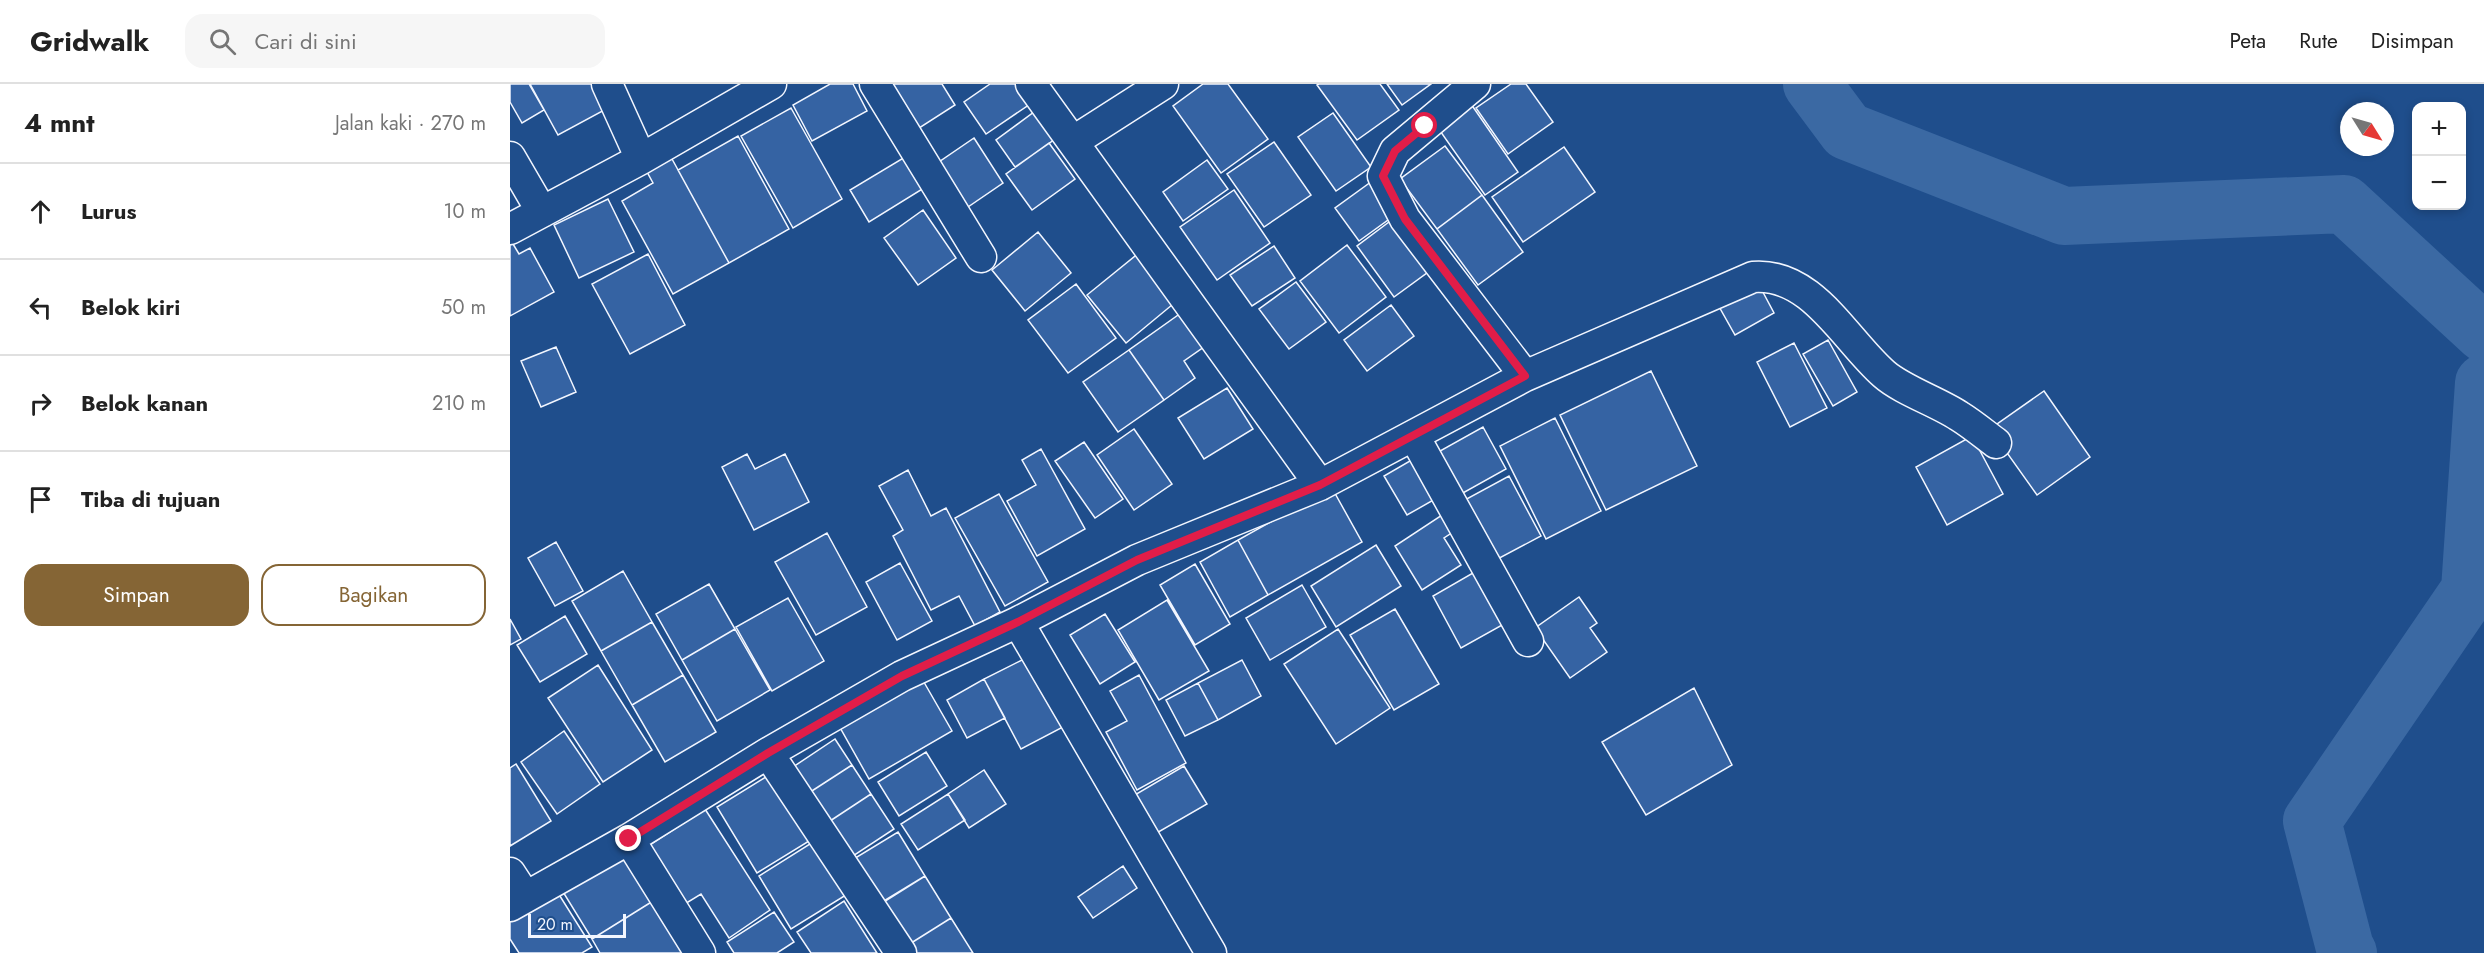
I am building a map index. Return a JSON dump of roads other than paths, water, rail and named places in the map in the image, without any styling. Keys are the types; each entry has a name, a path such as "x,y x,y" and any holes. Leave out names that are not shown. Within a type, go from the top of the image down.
{"street":[{"path":"607,84 641,159"},
{"path":"875,84 981,257"},
{"path":"1031,84 1320,485"},
{"path":"1074,141 1163,84"},
{"path":"1474,84 1395,151 1383,176 1405,219 1525,376"},
{"path":"510,229 641,159 752,89"},
{"path":"510,157 542,212"},
{"path":"515,892 629,839 768,753 902,676 1018,622 1137,560 1320,485 1525,376 1753,278 1769,276 1791,284 1818,304 1885,375 1960,416 1996,443"},
{"path":"1414,436 1528,641"},
{"path":"1018,622 1210,953"},
{"path":"768,753 901,953"},
{"path":"629,839 700,953"}],"waterway":[{"path":"1812,84 1847,131 2064,216 2344,204 2484,333"},
{"path":"2348,953 2312,821 2470,590 2484,383"}]}
